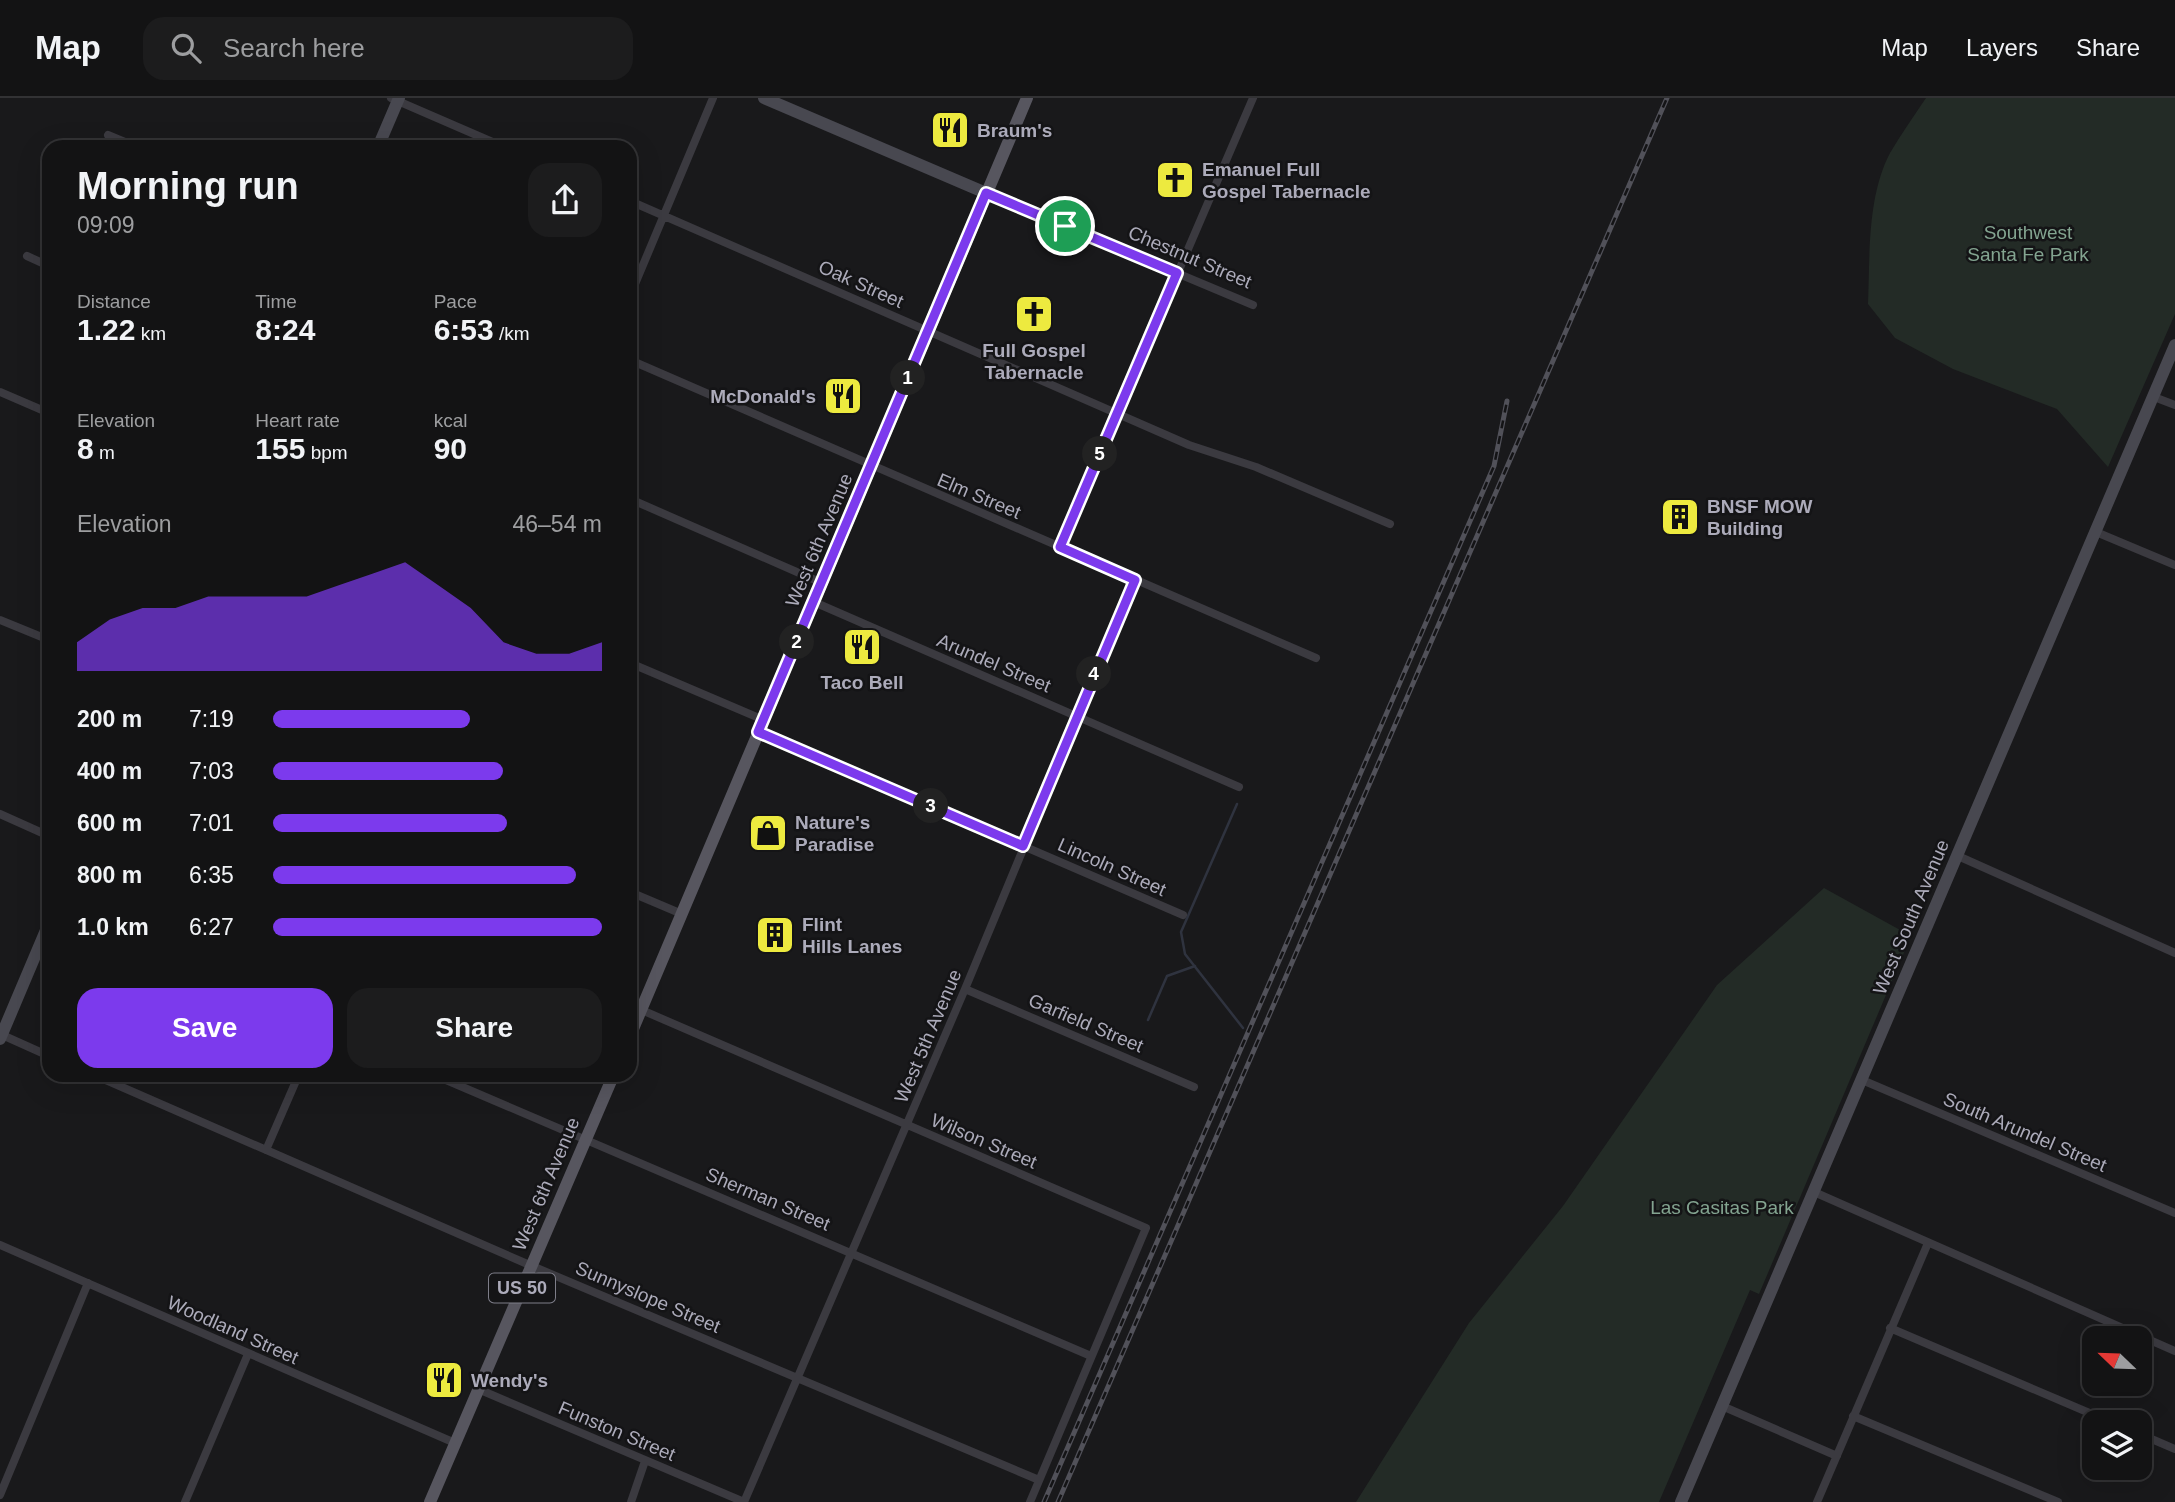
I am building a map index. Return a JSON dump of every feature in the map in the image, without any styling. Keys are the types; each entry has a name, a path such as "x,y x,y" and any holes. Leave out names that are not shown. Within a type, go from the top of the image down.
{"main road":[{"name":"Chestnut Street","path":"764,98 986,193"},
{"name":"West 6th Avenue","path":"637,1005 682,914 1027,98"},
{"path":"381,140 396,99"},
{"name":"West South Avenue","path":"1681,1502 2175,345"},
{"path":"1,1036 42,939"},
{"name":"West 6th Avenue","path":"431,1501 611,1082"}],"street":[{"path":"637,279 713,98"},
{"path":"1060,547 1253,98"},
{"path":"396,99 488,140"},
{"path":"108,135 120,140"},
{"name":"Chestnut Street","path":"986,193 1253,305"},
{"name":"Oak Street","path":"637,204 1189,446 1256,467 1390,524"},
{"path":"27,256 42,262"},
{"name":"Elm Street","path":"637,363 1316,658"},
{"path":"0,392 42,410"},
{"path":"2154,397 2175,405"},
{"path":"637,502 822,583"},
{"path":"2096,532 2175,565"},
{"name":"West 5th Avenue","path":"744,1502 965,989 1135,580"},
{"name":"Arundel Street","path":"814,602 1240,787"},
{"path":"0,620 42,637"},
{"name":"Lincoln Street","path":"637,666 1023,846 1183,915"},
{"path":"0,814 42,833"},
{"path":"1958,856 2175,953"},
{"path":"637,895 682,914"},
{"name":"Garfield Street","path":"965,989 1194,1087"},
{"name":"Wilson Street","path":"637,1007 1146,1228 1091,1356"},
{"path":"1,1036 42,1053"},
{"name":"South Arundel Street","path":"1862,1080 2175,1213"},
{"name":"Sunnyslope Street","path":"110,1082 532,1266 1039,1480"},
{"path":"266,1150 296,1082"},
{"name":"Sherman Street","path":"451,1082 1091,1356"},
{"path":"1814,1192 2175,1351"},
{"path":"1818,1502 1928,1243"},
{"name":"Woodland Street","path":"0,1245 455,1443"},
{"path":"0,1495 88,1283"},
{"path":"1890,1328 2082,1410"},
{"path":"186,1502 248,1354"},
{"path":"1030,1502 1091,1356"},
{"name":"Funston Street","path":"478,1390 744,1502"},
{"path":"1722,1406 1837,1456"},
{"path":"1853,1416 2058,1502"},
{"path":"2152,1439 2175,1449"},
{"path":"631,1502 645,1461"}],"green space":[{"name":"Southwest Santa Fe Park","path":"1926,98 2175,98 2175,314 2108,467 2057,409 1953,369 1895,338 1868,304 1871,227 1877,188 1890,153"},
{"name":"Las Casitas Park","path":"1824,888 1911,936 1759,1294 1750,1290 1659,1502 1356,1502 1469,1323 1563,1206 1717,985"}],"waterway":[{"path":"1237,804 1181,932 1185,954 1243,1028"},
{"path":"1148,1020 1167,976 1195,966"}],"railway":[{"path":"1058,1502 1667,98"},
{"path":"1044,1502 1494,466 1507,401"}],"place":[{"name":"Braum's","path":"950,130"},
{"name":"Emanuel Full Gospel Tabernacle","path":"1175,180"},
{"name":"Full Gospel Tabernacle","path":"1034,314"},
{"name":"McDonald's","path":"843,396"},
{"name":"BNSF MOW Building","path":"1680,517"},
{"name":"Taco Bell","path":"862,647"},
{"name":"Nature's Paradise","path":"768,833"},
{"name":"Flint Hills Lanes","path":"775,935"},
{"name":"Wendy's","path":"444,1380"}],"route":[{"path":"986,193 1065,226 1177,273 1060,547 1135,580 1023,846 758,732 986,193"}]}
